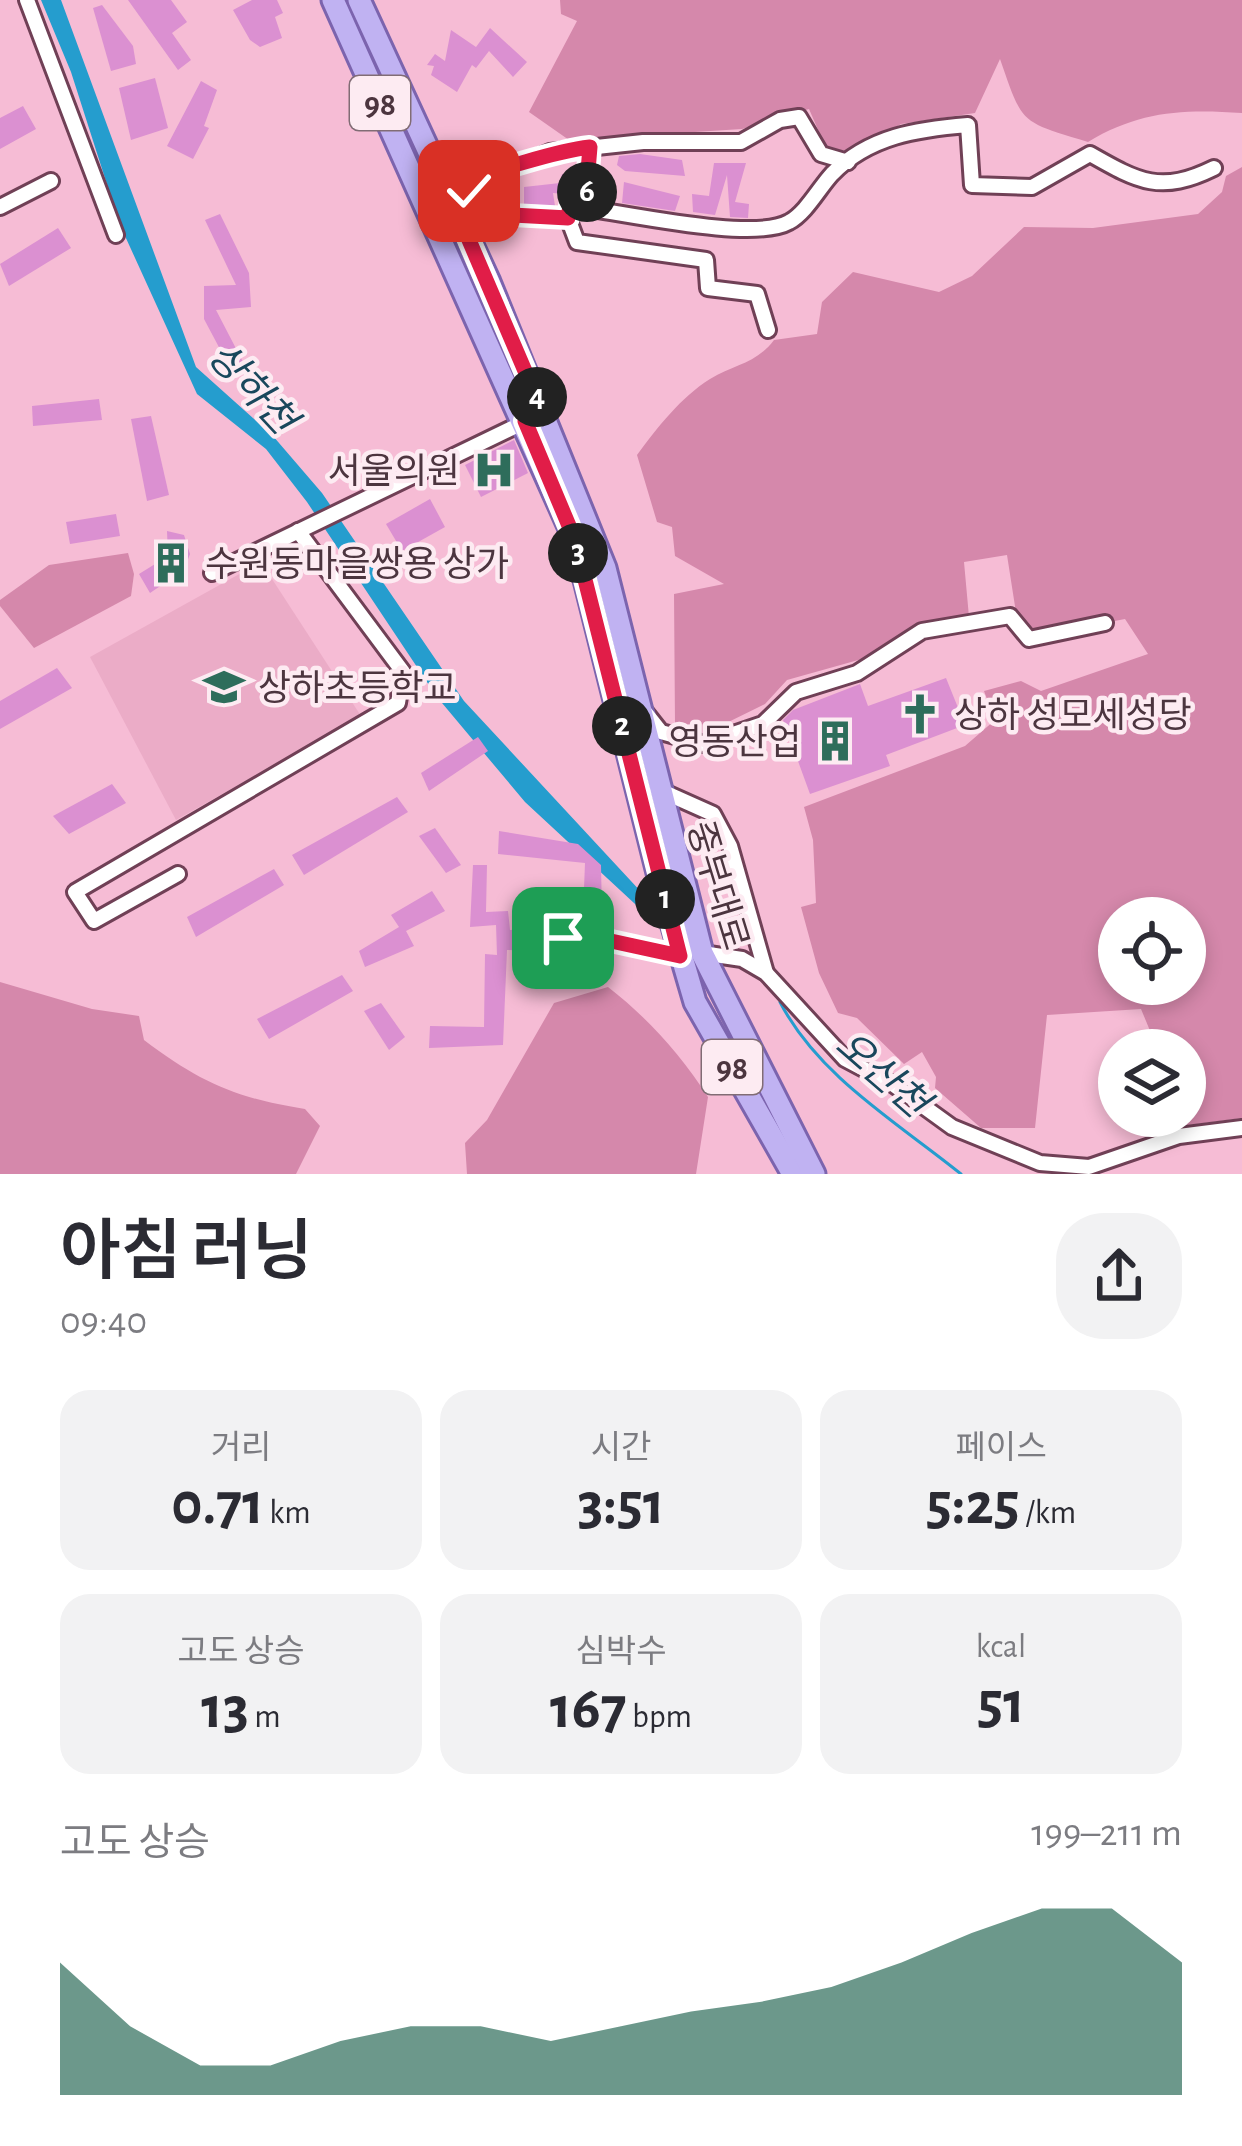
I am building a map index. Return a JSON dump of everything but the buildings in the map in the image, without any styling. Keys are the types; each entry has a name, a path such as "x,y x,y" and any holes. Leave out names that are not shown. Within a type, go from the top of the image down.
{"main road":[{"name":"중부대로","path":"333,0 605,568 655,778 691,955 695,1002 793,1174"},
{"name":"중부대로","path":"359,0 457,212 534,417 575,540 691,955 814,1174"}],"street":[{"path":"27,0 116,235"},
{"path":"469,191 465,177 507,170 550,152 643,142 741,142 780,120 799,117 821,154 848,162"},
{"path":"768,330 757,294 709,288 706,260 577,242 568,218 570,206 753,231 790,222 836,169 905,130 968,125 972,185 1032,187 1090,154 1141,183 1185,182 1214,168"},
{"path":"585,207 590,147"},
{"path":"0,207 51,181"},
{"path":"457,212 568,218"},
{"path":"212,573 534,417"},
{"path":"178,874 94,921 75,892 398,704 403,672 306,528"},
{"path":"639,704 661,732 704,744 763,724 796,692 857,673 922,631 1010,616 1029,639 1106,623"},
{"path":"661,732 655,778 713,814 730,846 766,973"},
{"path":"555,937 588,936 742,959 766,973 844,1059 894,1085 952,1127 1040,1163 1089,1167 1179,1136 1242,1128"}],"shaded area":[{"path":"560,0 1242,0 1242,113 1162,114 1125,124 1088,142 1027,117 1000,59 975,113 901,124 854,152 826,148 809,109 742,129 569,140 529,112 577,21 561,14"},
{"path":"1242,167 1242,1118 1206,1123 1206,1029 1149,1029 1141,1009 1047,1015 1035,1128 981,1128 935,1088 936,1077 922,1052 904,1064 857,1018 838,1013 819,973 801,907 816,903 813,840 804,807 965,746 995,720 984,691 1021,681 1041,691 1148,654 1125,619 1026,638 1017,619 1007,555 964,562 969,617 921,623 869,657 787,680 765,704 702,735 675,724 674,594 724,584 675,556 672,527 657,522 637,455 699,386 752,359 774,340 817,334 822,302 853,272 939,292 972,276 1024,227 1093,228 1198,214 1222,192 1226,176"},
{"path":"128,553 134,574 131,596 34,648 0,606 0,600 49,565"},
{"name":"상하초등학교","path":"261,562 361,716 176,820 90,657"},
{"path":"0,982 92,1009 139,1016 144,1040 183,1067 238,1093 305,1109 320,1126 296,1174 0,1174"},
{"path":"608,987 663,1038 708,1097 696,1174 467,1174 465,1143 487,1120 554,1003"}],"water":[{"path":"41,0 61,0 196,367 273,436 322,493 464,701 656,908 648,916 525,802 437,697 307,502 266,449 197,394 120,225 71,72"}],"waterway":[{"name":"오산천","path":"780,1002 796,1029 837,1075 961,1174"}],"place":[{"name":"서울의원","path":"494,470"},
{"name":"수원동마을쌍용 상가","path":"171,563"},
{"name":"상하초등학교","path":"224,687"},
{"name":"상하 성모세성당","path":"920,714"},
{"name":"영동산업","path":"835,741"}],"route":[{"path":"469,191 465,177 507,170 550,152 590,147 585,207 570,206 568,218 457,212 543,413 525,421 575,540 680,956 588,936 563,938"}],"water label":[{"name":"상하천","path":"253,387"}]}
